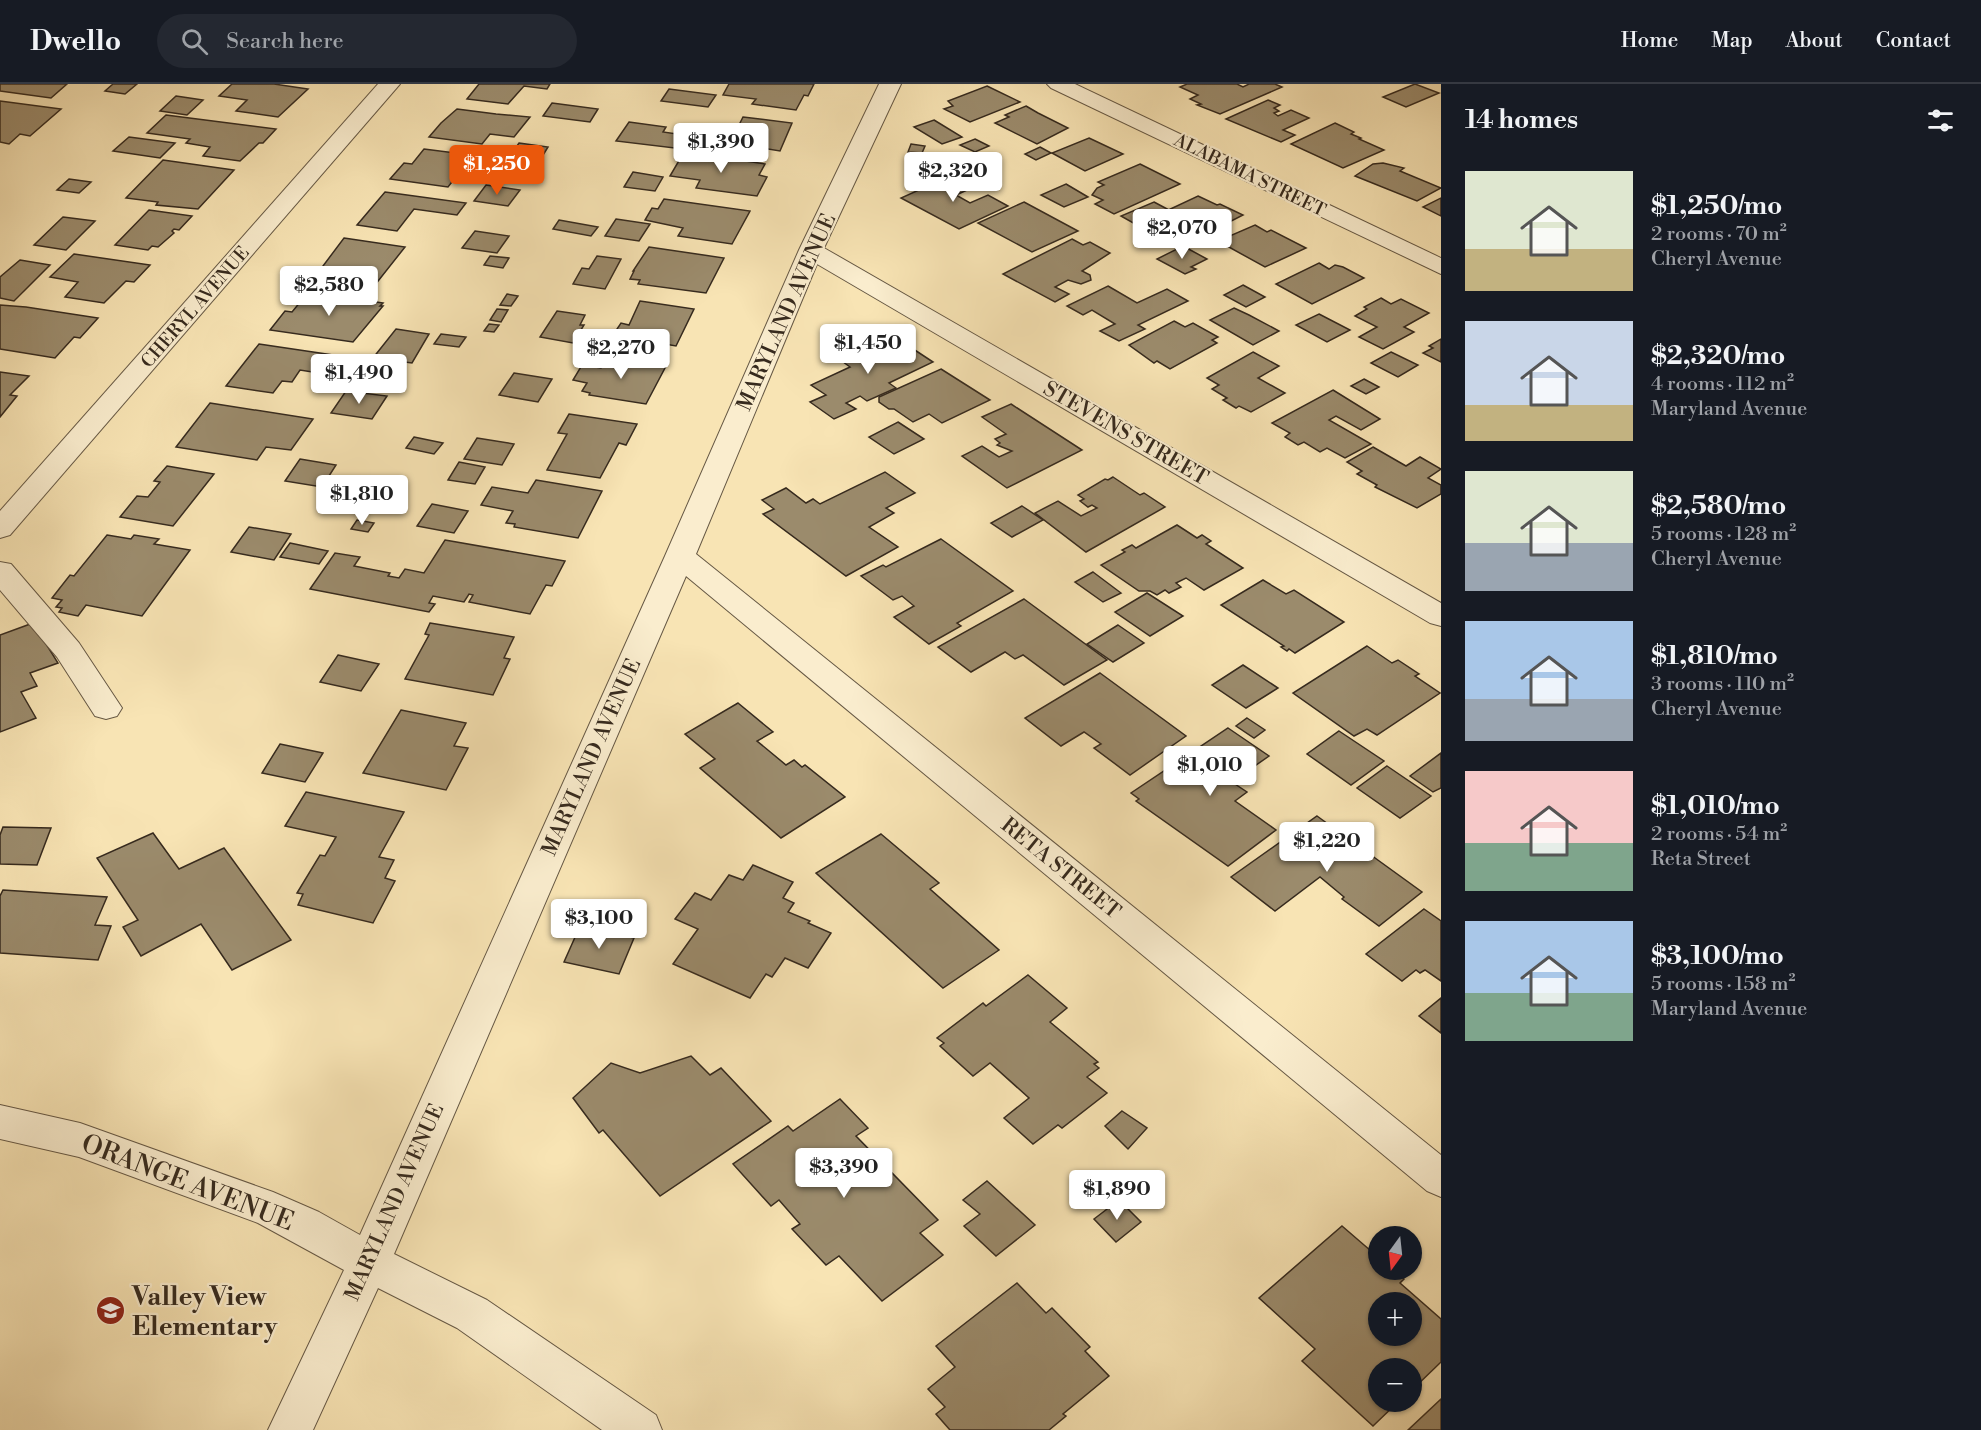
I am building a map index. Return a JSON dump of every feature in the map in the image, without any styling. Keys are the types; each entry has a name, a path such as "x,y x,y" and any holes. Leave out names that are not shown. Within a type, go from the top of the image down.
{"street":[{"name":"CHERYL AVENUE","path":"0,529 389,84"},
{"name":"MARYLAND AVENUE","path":"290,1430 369,1262 680,556 811,250 890,84"},
{"name":"ALABAMA STREET","path":"1058,84 1441,267"},
{"name":"STEVENS STREET","path":"811,250 1441,616"},
{"name":"RETA STREET","path":"680,556 1441,1179"},
{"path":"0,571 68,650 106,708"},
{"name":"ORANGE AVENUE","path":"0,1122 80,1140 273,1210 472,1314 640,1430"}],"building":[{"path":"0,84 67,84 51,98 0,91"},
{"path":"113,84 137,84 125,94 105,91"},
{"path":"232,84 274,84 308,89 278,117 236,111 247,100 219,96"},
{"path":"479,84 550,84 547,89 524,86 508,104 467,99"},
{"path":"729,84 814,84 808,96 804,95 796,110 752,104 756,99 723,95"},
{"path":"1187,84 1237,84 1243,87 1249,84 1275,84 1282,87 1220,114 1197,105 1201,104 1190,99 1198,95 1180,87"},
{"path":"1415,84 1439,93 1406,107 1383,97"},
{"path":"987,86 1020,102 970,122 944,109 953,106 948,101"},
{"path":"669,89 716,95 708,107 661,101"},
{"path":"176,96 203,100 187,115 160,111"},
{"path":"1268,100 1280,105 1274,108 1279,111 1274,113 1278,116 1291,110 1309,118 1283,130 1295,135 1281,142 1226,119"},
{"path":"0,101 61,109 30,136 20,134 9,144 0,142"},
{"path":"552,103 598,109 590,122 543,116"},
{"path":"1026,106 1068,128 1037,144 995,123 1009,117 1005,115"},
{"path":"457,109 530,117 514,137 490,134 482,144 429,137"},
{"path":"166,115 276,129 263,143 259,143 240,161 203,156 210,147 186,143 190,139 147,133"},
{"path":"743,117 792,123 780,151 725,142 730,134 736,135 742,125 739,125"},
{"path":"934,120 962,137 942,144 914,127"},
{"path":"629,122 666,127 663,132 691,136 683,149 616,141"},
{"path":"1335,123 1354,132 1351,134 1361,138 1359,139 1384,150 1343,168 1291,144"},
{"path":"129,137 175,143 160,158 113,151"},
{"path":"1089,138 1123,154 1085,171 1052,153"},
{"path":"975,139 989,146 975,152 960,145"},
{"path":"519,143 548,147 540,160 510,156"},
{"path":"911,144 925,146 922,153 908,152"},
{"path":"1040,147 1051,153 1036,160 1025,154"},
{"path":"424,149 463,154 465,151 499,156 489,169 459,165 453,172 459,173 448,187 390,179 404,163 412,164"},
{"path":"684,152 765,164 759,175 767,177 757,196 696,188 700,180 670,176"},
{"path":"924,156 951,158 946,175 919,172"},
{"path":"163,160 234,170 198,209 156,205 158,202 126,198"},
{"path":"1383,163 1404,168 1400,171 1441,188 1417,201 1355,176 1373,164"},
{"path":"1140,164 1180,184 1114,214 1095,204 1103,200 1092,195 1097,188 1104,185 1098,182"},
{"path":"633,172 663,177 655,191 624,187"},
{"path":"952,175 974,187 956,195 970,203 988,195 1008,206 959,229 901,198"},
{"path":"69,179 91,182 79,193 57,190"},
{"path":"1066,184 1088,197 1064,207 1041,195"},
{"path":"486,185 520,190 508,206 474,201"},
{"path":"385,192 466,203 457,215 414,209 397,231 357,225"},
{"path":"1198,196 1243,215 1210,232 1164,212"},
{"path":"1441,198 1441,216 1423,207"},
{"path":"664,199 750,211 732,244 678,236 683,228 645,220 652,208 658,209"},
{"path":"1024,202 1078,231 1032,252 978,223"},
{"path":"1154,202 1169,210 1135,224 1121,216"},
{"path":"149,210 192,216 179,230 174,229 172,231 174,233 158,247 152,246 148,250 115,245"},
{"path":"63,217 95,221 66,250 34,245"},
{"path":"616,219 650,224 639,241 605,236"},
{"path":"559,220 598,227 591,236 553,229"},
{"path":"1255,225 1267,232 1271,230 1306,248 1265,267 1218,241"},
{"path":"475,231 509,236 497,253 462,248"},
{"path":"344,238 405,247 371,290 355,288 352,291 332,288 335,285 311,282"},
{"path":"1072,239 1083,245 1090,242 1110,253 1082,271 1090,275 1091,280 1081,284 1068,280 1055,287 1069,294 1055,302 1003,274"},
{"path":"1183,246 1207,259 1191,267 1196,269 1185,274 1157,259"},
{"path":"649,247 724,258 706,293 638,284 640,280 630,279"},
{"path":"74,254 150,265 134,282 126,281 104,303 65,297 78,282 50,277"},
{"path":"490,256 509,258 503,268 484,265"},
{"path":"597,256 621,259 605,289 573,284 582,268 589,269"},
{"path":"20,260 50,265 14,301 0,298 0,277"},
{"path":"1319,263 1329,269 1335,265 1343,267 1364,278 1312,304 1276,284"},
{"path":"1243,285 1265,297 1246,307 1224,295"},
{"path":"1108,286 1137,303 1167,289 1188,301 1138,325 1145,329 1119,341 1100,331 1115,324 1092,310 1083,315 1067,306"},
{"path":"310,290 383,303 380,306 383,306 353,342 270,330 285,311 292,312"},
{"path":"507,294 518,296 511,306 500,305"},
{"path":"1381,298 1391,304 1401,299 1429,313 1404,327 1414,332 1383,349 1359,337 1377,327 1355,316 1367,309 1364,307"},
{"path":"640,301 694,309 676,346 613,335 621,323 629,325"},
{"path":"0,305 98,318 80,338 74,337 55,358 0,349"},
{"path":"1234,308 1279,331 1253,345 1210,320"},
{"path":"497,309 508,310 501,322 490,320"},
{"path":"557,311 585,315 580,325 584,325 573,343 540,337"},
{"path":"1319,314 1350,330 1327,342 1296,325"},
{"path":"1174,321 1185,327 1193,323 1218,337 1212,340 1217,343 1170,369 1157,361 1154,363 1129,345"},
{"path":"489,324 499,325 494,332 484,331"},
{"path":"396,329 429,334 412,363 373,358"},
{"path":"441,334 466,337 459,347 434,344"},
{"path":"892,335 933,362 889,383 896,388 867,401 860,396 846,403 856,409 834,419 810,402 826,395 811,385 850,367 839,359"},
{"path":"585,337 615,340 611,348 582,345"},
{"path":"1441,339 1441,362 1423,353 1433,348 1429,346"},
{"path":"259,344 357,358 344,377 300,370 292,382 282,381 273,393 226,386"},
{"path":"1253,352 1279,366 1258,378 1285,393 1251,412 1239,406 1236,408 1223,400 1227,398 1212,389 1219,385 1207,378"},
{"path":"1391,352 1418,365 1398,377 1371,363"},
{"path":"607,357 666,366 646,404 589,395 590,393 582,391 587,383 573,380 582,365 601,368"},
{"path":"941,369 990,400 942,423 929,414 913,422 879,402 879,397"},
{"path":"0,372 29,376 10,395 17,396 0,417"},
{"path":"514,373 552,379 538,402 499,395"},
{"path":"1364,379 1379,387 1366,394 1351,386"},
{"path":"1333,390 1380,419 1361,430 1336,416 1329,420 1371,444 1345,458 1327,448 1320,452 1304,442 1298,445 1285,437 1290,433 1272,423"},
{"path":"346,391 387,396 372,419 331,413"},
{"path":"210,403 313,419 291,450 266,447 257,460 176,447"},
{"path":"1011,404 1082,450 1007,488 962,456 982,446 999,457 1012,451 997,445 1000,443 995,439 1006,434 982,417"},
{"path":"569,414 637,424 626,445 619,443 600,478 547,470 567,434 558,433"},
{"path":"898,422 924,439 894,454 869,437"},
{"path":"414,437 443,443 434,454 406,448"},
{"path":"477,438 514,444 502,465 464,459"},
{"path":"1373,447 1406,466 1420,457 1441,469 1428,478 1441,485 1441,494 1417,508 1375,487 1377,485 1357,474 1362,471 1347,462"},
{"path":"300,459 336,465 322,487 285,481"},
{"path":"459,462 485,467 475,484 448,480"},
{"path":"167,466 214,474 173,526 120,517 137,496 148,497 160,482 154,481"},
{"path":"885,472 915,493 886,508 894,513 869,527 898,547 846,576 763,514 774,509 762,500 786,488 806,503 813,499 820,504"},
{"path":"1113,477 1140,495 1144,493 1165,507 1086,552 1035,513 1058,501 1081,516 1097,508 1092,505 1088,507 1080,501 1084,499 1078,495 1105,479"},
{"path":"536,480 602,491 578,538 514,527 515,524 506,523 513,511 481,505 492,487 528,493"},
{"path":"432,504 468,511 454,533 417,526"},
{"path":"1022,506 1043,520 1012,537 991,523"},
{"path":"357,520 374,523 368,532 351,529"},
{"path":"1177,525 1197,538 1202,535 1211,541 1206,544 1243,568 1204,590 1186,578 1176,583 1181,587 1169,593 1165,590 1157,595 1150,591 1139,591 1101,565 1125,552 1122,550 1132,545 1136,548"},
{"path":"249,527 291,534 274,560 231,552"},
{"path":"107,535 131,539 134,535 159,539 154,544 190,550 142,616 86,605 78,616 59,612 62,608 56,607 62,600 52,598 70,575 74,576"},
{"path":"941,539 1013,591 957,623 961,626 929,644 894,617 914,606 902,596 893,600 861,576 883,565 886,567"},
{"path":"445,540 565,561 552,586 546,585 530,614 469,602 473,595 469,594 464,602 433,596 429,603 435,604 429,612 310,589 335,553 360,557 354,566 390,573 388,576 399,578 405,569 424,573"},
{"path":"290,543 328,551 319,564 280,557"},
{"path":"1093,572 1121,593 1103,602 1075,582"},
{"path":"1263,580 1286,594 1294,590 1344,622 1295,653 1289,649 1287,651 1281,647 1284,646 1221,605"},
{"path":"1147,593 1183,616 1150,636 1115,612"},
{"path":"1024,599 1107,660 1064,685 1023,655 1015,659 1005,652 971,672 938,647"},
{"path":"33,623 58,663 30,673 37,686 21,692 36,718 0,732 0,635"},
{"path":"430,623 514,637 504,658 510,659 493,695 405,679 429,635 425,634"},
{"path":"1118,625 1144,643 1113,662 1087,644"},
{"path":"1367,646 1392,663 1398,660 1419,674 1415,676 1440,693 1377,735 1367,729 1354,736 1293,693"},
{"path":"338,655 379,664 361,691 320,682"},
{"path":"1243,665 1278,688 1246,708 1212,685"},
{"path":"1100,673 1186,736 1130,775 1094,748 1101,744 1084,732 1061,746 1025,718"},
{"path":"738,703 773,732 757,741 786,765 794,760 802,767 805,765 845,797 781,838 700,768 715,759 685,734"},
{"path":"401,710 466,723 454,746 468,748 446,790 363,773"},
{"path":"1247,718 1265,730 1254,738 1236,726"},
{"path":"1228,728 1269,756 1232,782 1247,792 1235,801 1276,830 1228,866 1136,801 1139,799 1131,793"},
{"path":"1339,731 1384,761 1351,785 1307,754"},
{"path":"280,744 323,753 305,782 262,773"},
{"path":"1441,753 1441,788 1433,792 1410,776"},
{"path":"1387,766 1431,796 1400,818 1357,788"},
{"path":"306,792 404,812 379,857 394,860 385,878 395,881 373,923 298,905 303,894 297,893 320,855 325,856 336,837 285,826"},
{"path":"1317,816 1422,892 1379,926 1342,899 1344,897 1320,877 1275,911 1231,877"},
{"path":"3,827 51,828 37,865 0,864 0,835"},
{"path":"153,833 179,869 224,848 291,940 232,970 201,924 141,956 123,927 138,920 97,858"},
{"path":"881,834 939,883 930,889 999,950 943,988 816,873"},
{"path":"753,865 793,882 783,898 794,903 788,912 831,933 808,968 785,958 772,977 766,974 750,998 673,964 698,929 675,919 695,893 711,900 729,875 743,880"},
{"path":"3,890 107,897 95,925 111,926 98,960 0,953 0,896"},
{"path":"1424,909 1441,921 1441,981 1425,970 1420,973 1416,970 1402,981 1366,954"},
{"path":"580,926 634,938 619,974 564,962"},
{"path":"1028,975 1067,1008 1050,1022 1098,1062 1094,1064 1099,1068 1087,1077 1107,1093 1062,1128 1058,1125 1033,1144 1004,1118 1029,1098 990,1063 973,1076 940,1046 944,1043 937,1038 983,1003 986,1006"},
{"path":"1441,998 1441,1033 1419,1016"},
{"path":"691,1056 710,1075 721,1068 771,1121 660,1196 603,1130 599,1133 573,1098 611,1063 640,1073"},
{"path":"840,1099 868,1128 856,1136 938,1220 920,1233 943,1255 882,1301 839,1256 826,1265 792,1229 800,1224 779,1200 771,1206 733,1164 788,1126 793,1131"},
{"path":"1122,1111 1147,1128 1128,1149 1105,1126"},
{"path":"987,1181 1035,1225 996,1256 964,1226 980,1214 963,1200"},
{"path":"1119,1200 1141,1222 1116,1242 1094,1219"},
{"path":"1342,1226 1368,1248 1368,1280 1403,1280 1400,1283 1410,1292 1368,1292 1368,1346 1422,1346 1422,1302 1441,1319 1441,1362 1422,1380 1422,1358 1368,1358 1368,1412 1388,1412 1373,1426 1302,1361 1315,1349 1259,1298"},
{"path":"1017,1283 1046,1313 1052,1308 1090,1347 1085,1351 1109,1376 1063,1414 1066,1416 1049,1430 950,1430 936,1414 945,1407 928,1389 955,1367 936,1346"},
{"path":"1441,1399 1441,1430 1408,1430"}],"place":[{"name":"Valley View Elementary","path":"111,1311"}]}
